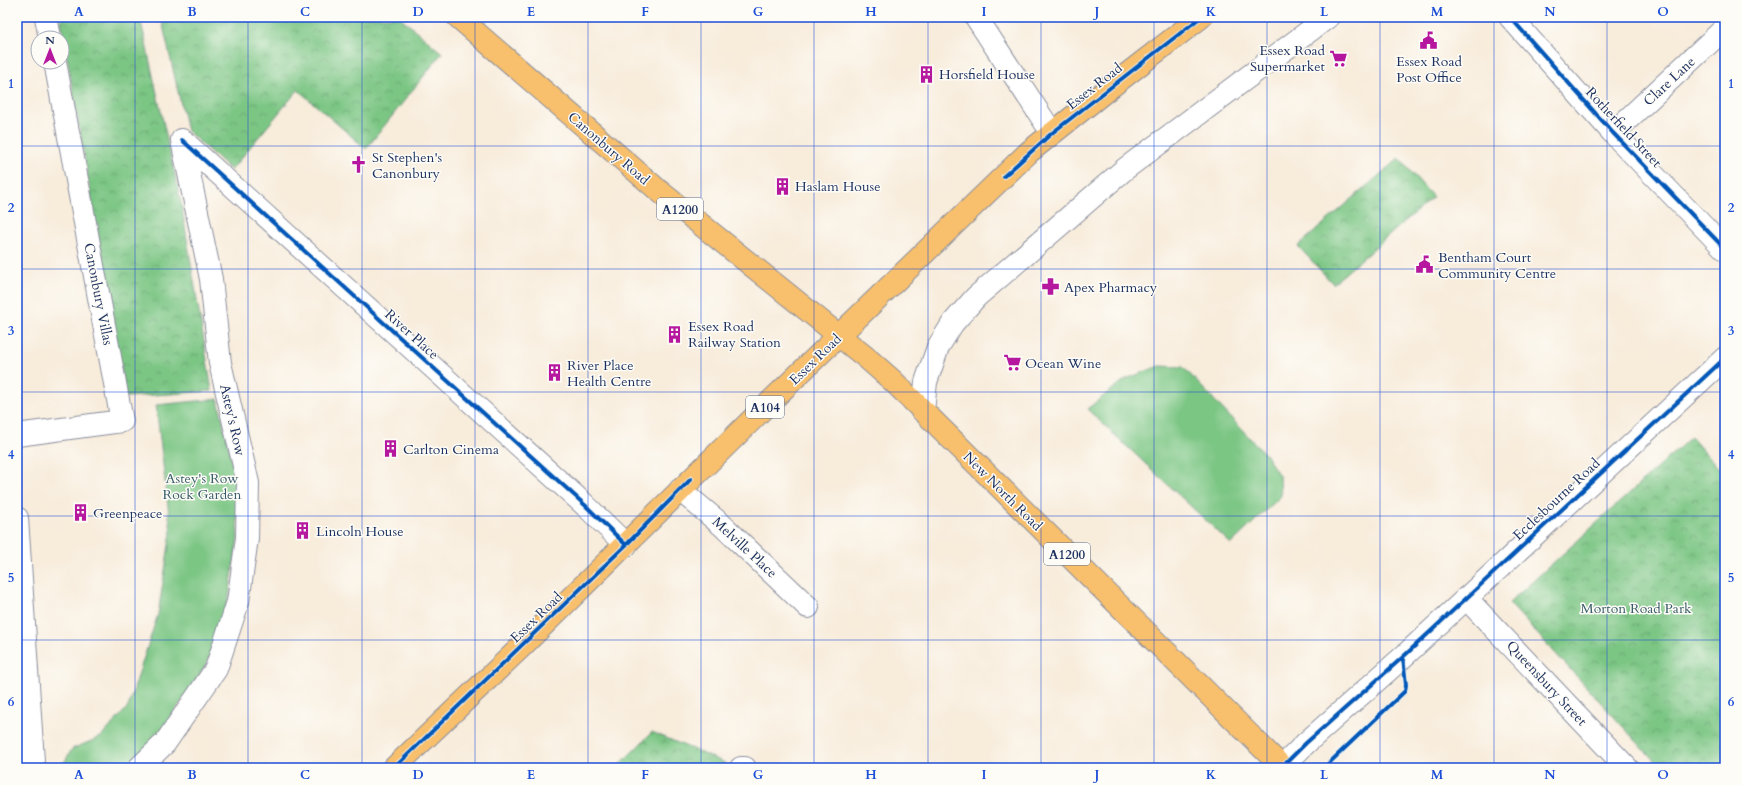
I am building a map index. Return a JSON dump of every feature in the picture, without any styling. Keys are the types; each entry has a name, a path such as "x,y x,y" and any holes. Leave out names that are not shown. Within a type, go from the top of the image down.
{"main road":[{"name":"Canonbury Road","path":"458,17 658,190 839,336"},
{"name":"Essex Road","path":"394,768 626,545 680,490 1004,176 1052,133 1201,17"},
{"name":"New North Road","path":"839,336 874,364 923,411 1282,768"}],"street":[{"path":"46,17 48,30"},
{"path":"976,17 1052,133"},
{"path":"923,411 926,382 938,347 953,323 976,297 1125,169 1328,17"},
{"name":"Rotherfield Street","path":"1510,17 1613,133 1725,249"},
{"name":"Clare Lane","path":"1613,133 1725,28"},
{"name":"Canonbury Villas","path":"17,435 122,421 56,70"},
{"name":"River Place","path":"182,140 586,506 626,545"},
{"name":"Astey's Row","path":"139,768 165,743 216,669 238,602 247,538 248,483 220,363 211,279 182,140"},
{"name":"Ecclesbourne Road","path":"1282,768 1306,744 1403,657 1725,358"},
{"name":"Melville Place","path":"680,490 723,526 808,607"},
{"path":"17,518 33,762 30,768"},
{"name":"Queensbury Street","path":"1466,598 1627,768"}],"green space":[{"path":"60,17 140,17 181,202 212,391 126,397 69,70 70,30 62,30"},
{"path":"161,17 400,17 442,53 366,149 298,90 231,170 187,131"},
{"path":"1399,158 1433,197 1333,284 1298,246"},
{"path":"1159,366 1183,367 1265,454 1280,477 1281,496 1231,544 1087,409 1126,379"},
{"name":"Astey's Row Rock Garden","path":"218,399 236,481 238,538 229,597 207,663 157,738 125,768 61,768 72,749 101,737 128,707 158,614 171,532 156,405"},
{"name":"Morton Road Park","path":"1691,437 1725,475 1725,768 1661,768 1509,603"},
{"path":"652,732 725,763 723,768 616,768"}],"cycle path":[{"path":"1004,176 1052,133 1201,17"},
{"path":"1510,17 1613,133 1725,249"},
{"path":"182,140 586,506 626,545"},
{"path":"1281,768 1306,743 1403,657 1725,358"},
{"path":"394,768 626,545 691,479"},
{"path":"1282,767 1327,765 1405,691 1406,685 1403,657"}],"place":[{"name":"Essex Road Post Office","path":"1429,41"},
{"name":"Essex Road Supermarket","path":"1338,58"},
{"name":"Horsfield House","path":"926,74"},
{"name":"St Stephen's Canonbury","path":"359,165"},
{"name":"Haslam House","path":"782,186"},
{"name":"Bentham Court Community Centre","path":"1425,265"},
{"name":"Apex Pharmacy","path":"1051,287"},
{"name":"Essex Road Railway Station","path":"675,334"},
{"name":"Ocean Wine","path":"1012,363"},
{"name":"River Place Health Centre","path":"554,373"},
{"name":"Carlton Cinema","path":"390,449"},
{"name":"Greenpeace","path":"80,513"},
{"name":"Lincoln House","path":"303,531"}]}
